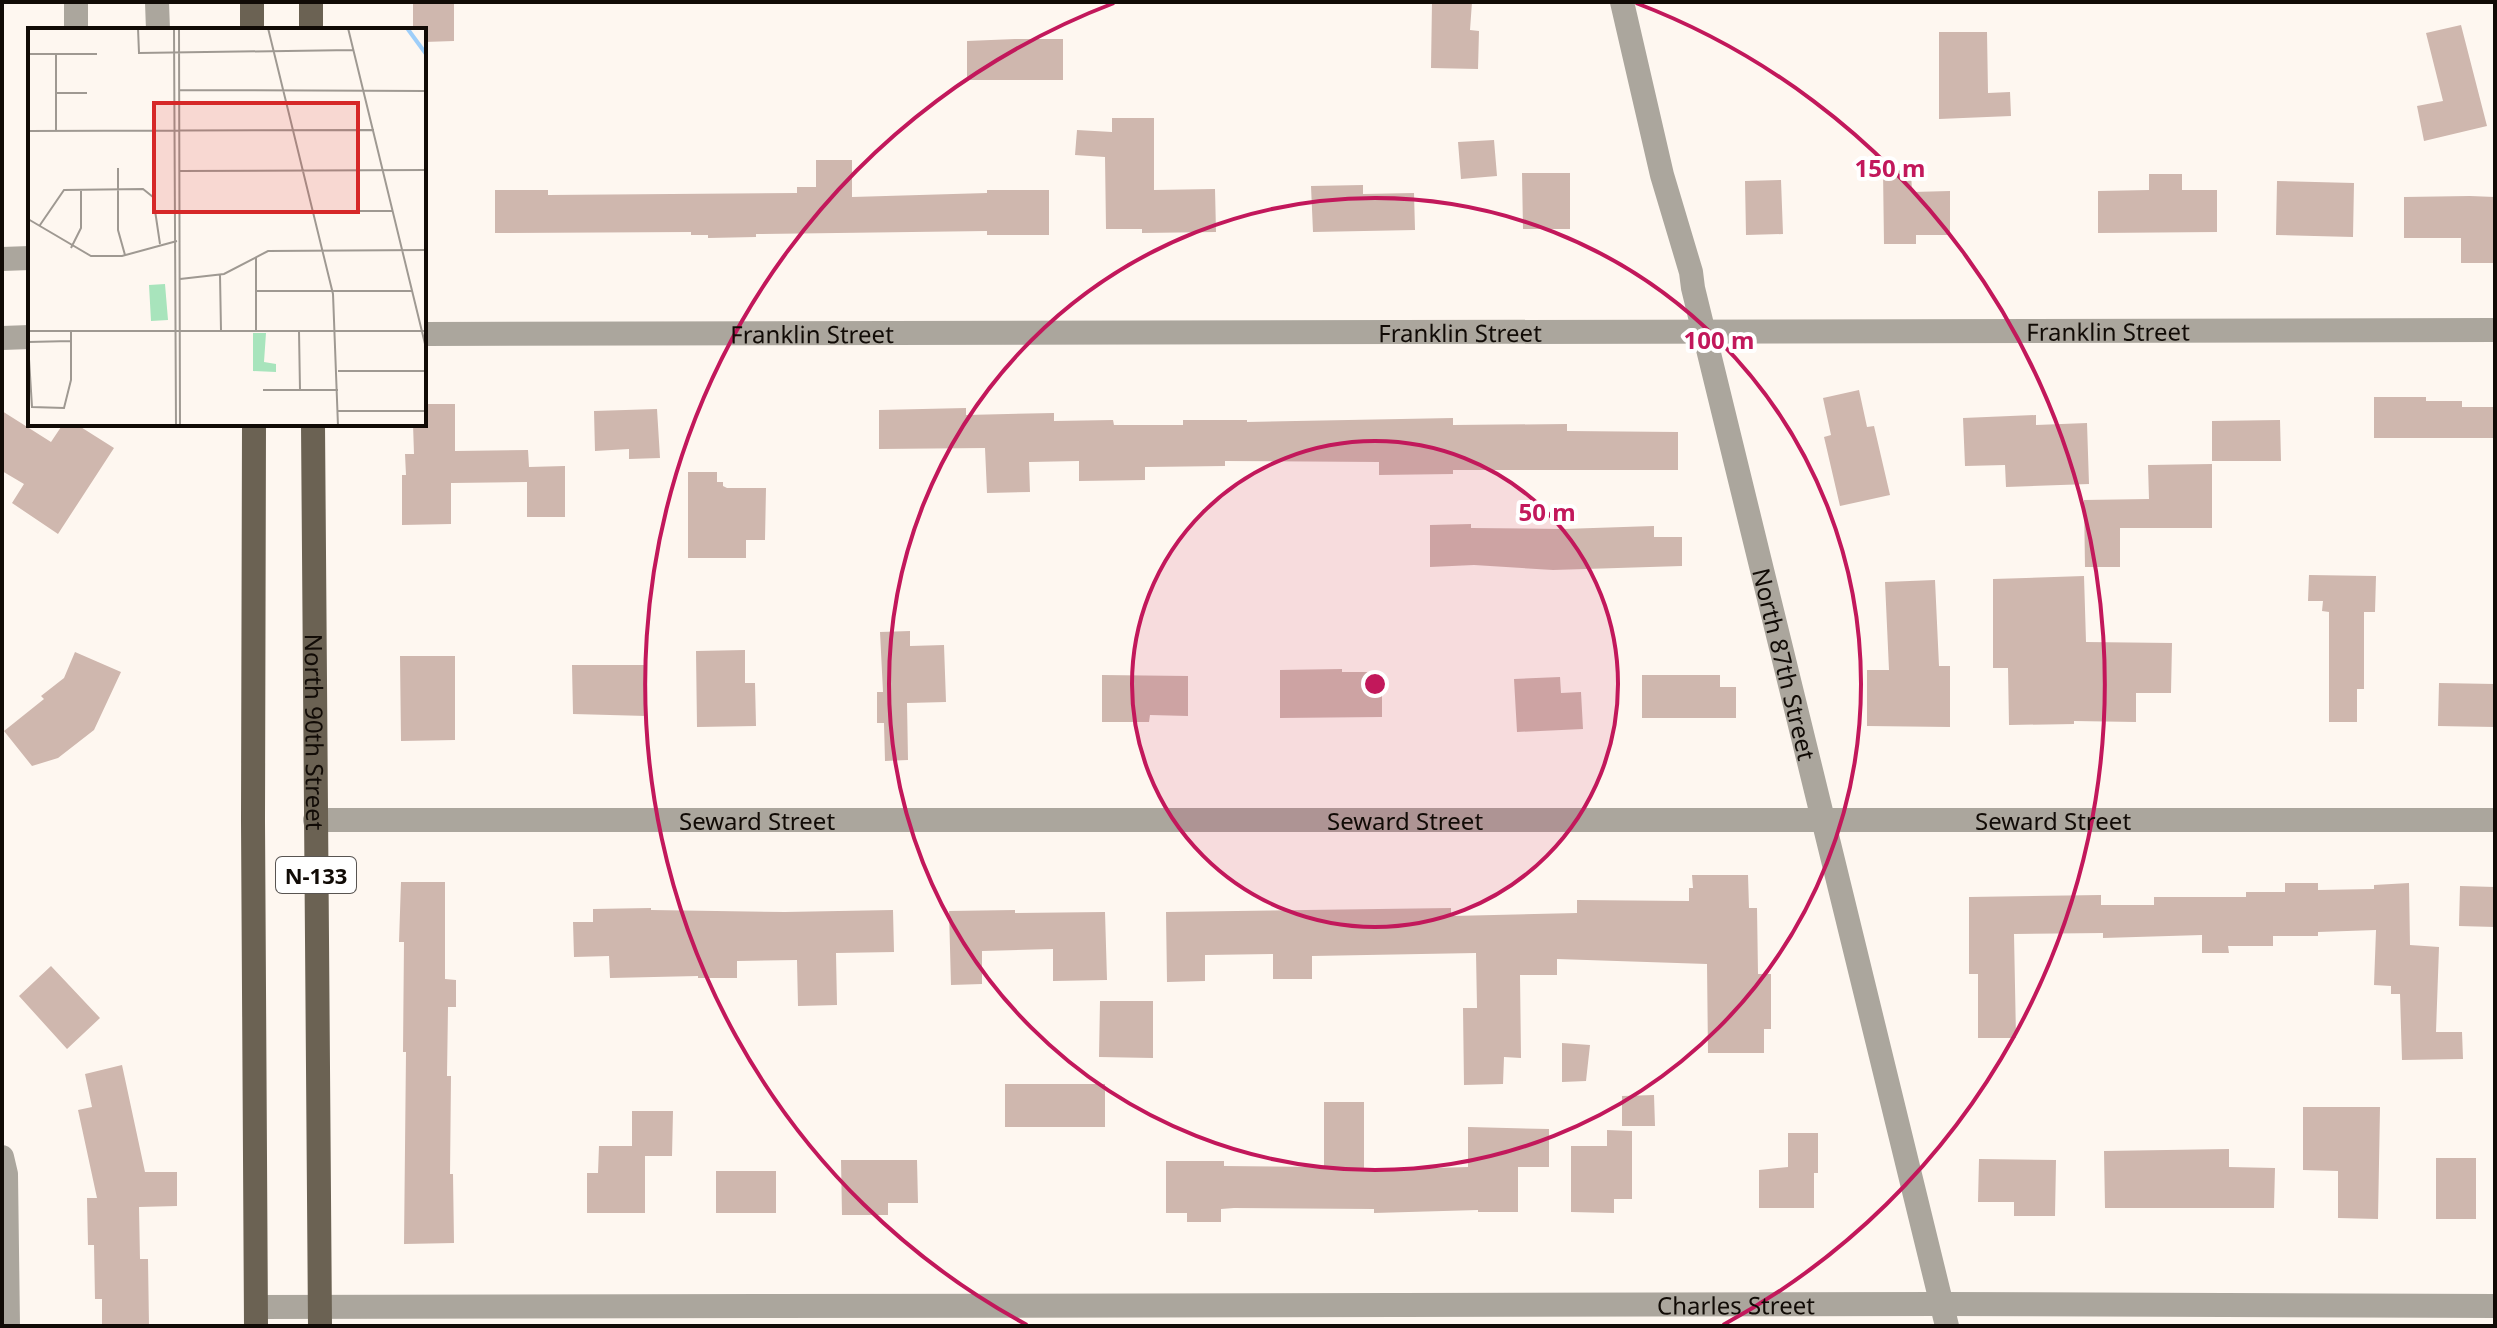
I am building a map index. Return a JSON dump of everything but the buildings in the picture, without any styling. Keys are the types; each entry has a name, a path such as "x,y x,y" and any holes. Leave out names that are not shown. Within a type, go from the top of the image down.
{"main road":[{"path":"252,2 252,28"},
{"path":"311,2 311,28"},
{"name":"N-133","path":"254,426 256,1317"},
{"name":"North 90th Street","path":"313,426 320,1317"}],"street":[{"path":"76,2 76,28"},
{"path":"157,2 158,28"},
{"name":"North 87th Street","path":"1622,2 1662,175 1706,333 1944,1315"},
{"path":"2,259 28,258"},
{"name":"Franklin Street","path":"426,334 2495,330"},
{"path":"2,338 28,337"},
{"name":"Seward Street","path":"315,820 2495,820"},
{"path":"2,1157 6,1174 8,1326"},
{"name":"Charles Street","path":"256,1317 1944,1315 2495,1306"}]}
